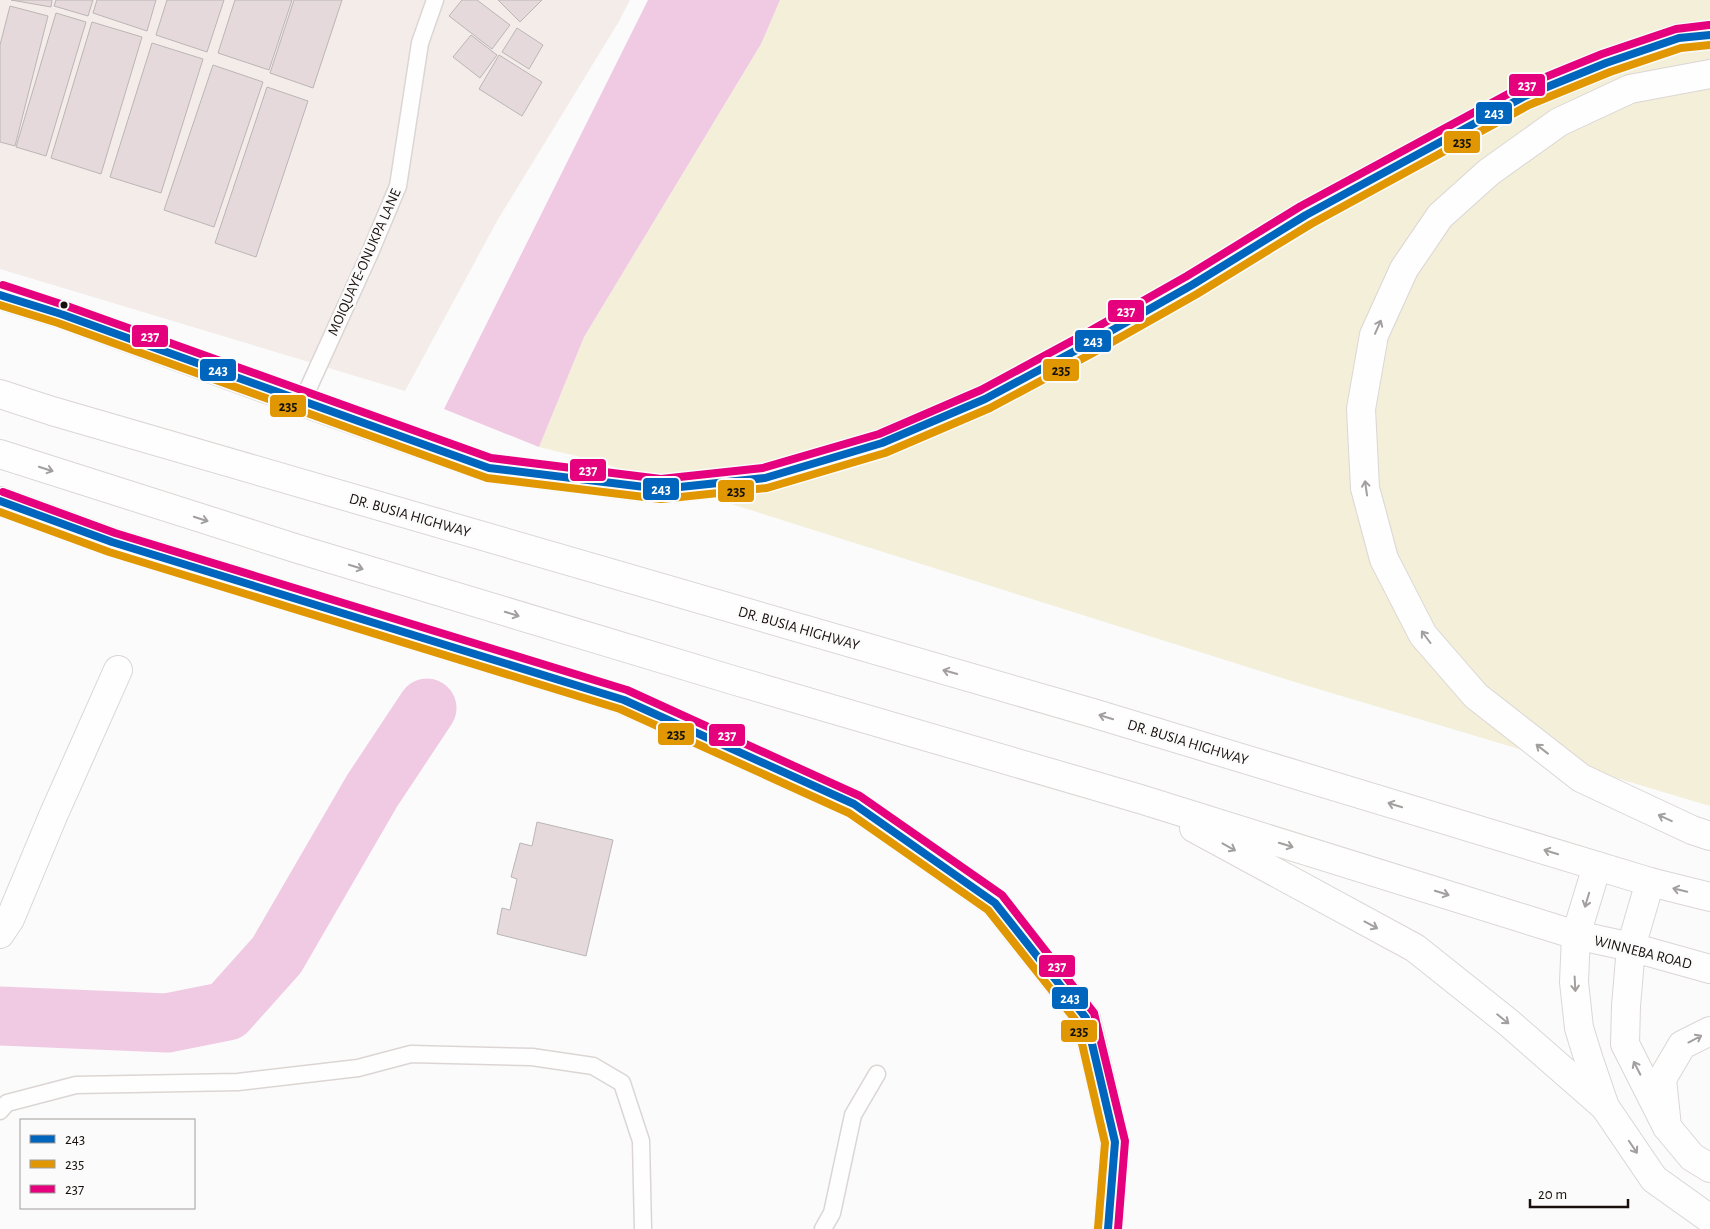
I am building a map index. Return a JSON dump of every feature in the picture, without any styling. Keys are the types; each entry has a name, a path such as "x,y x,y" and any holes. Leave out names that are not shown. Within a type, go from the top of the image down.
{"main road":[{"path":"0,295 61,314 489,468 661,489 765,478 882,443 976,403 1086,345 1192,285 1306,214 1525,96 1606,63 1680,38 1710,34"},
{"path":"1710,74 1630,89 1558,122 1489,172 1440,216 1404,268 1374,335 1361,409 1365,488 1384,559 1423,635 1476,696 1581,778 1692,830 1710,836"},
{"name":"DR. BUSIA HIGHWAY","path":"0,394 52,411 1096,714 1597,866"},
{"path":"0,454 298,550 772,692 1140,799 1576,935"},
{"path":"0,501 112,542 624,700 854,804 995,904 1086,1018 1115,1142 1108,1229"},
{"path":"0,934 10,919 53,816 118,670"},
{"path":"1140,799 1415,948 1509,1023 1605,1107 1654,1179 1710,1219"},
{"path":"1605,1107 1579,1028 1574,982 1576,935 1597,866 1710,897"},
{"path":"1650,882 1631,947 1625,1044 1667,1127 1692,1157 1710,1168"},
{"name":"WINNEBA ROAD","path":"1576,935 1710,968"},
{"path":"1667,1127 1662,1080 1682,1045 1710,1031"}],"lane":[{"name":"MOIQUAYE-ONUKPA LANE","path":"302,402 369,255 398,186 420,42 435,0"},
{"path":"0,1110 7,1103 76,1085 238,1082 358,1068 411,1054 532,1057 593,1066 622,1083 641,1141 642,1229"},
{"path":"823,1229 832,1213 853,1115 877,1074"}],"shaded area":[{"path":"0,0 630,0 618,23 497,221 405,391 0,269"},
{"path":"648,0 780,0 761,44 584,337 539,447 444,409"},
{"path":"780,0 1710,0 1710,806 1298,683 589,459 539,447 584,337 761,44"}],"building":[{"path":"11,0 52,0 51,7"},
{"path":"56,0 93,0 88,16 54,6"},
{"path":"97,0 156,0 147,31 93,13"},
{"path":"167,0 224,0 207,52 156,35"},
{"path":"235,0 292,0 269,70 218,53"},
{"path":"294,0 342,0 313,88 270,73"},
{"path":"462,0 477,0 510,25 492,49 449,16"},
{"path":"498,0 542,0 520,22"},
{"path":"10,6 48,16 15,146 0,142 0,45"},
{"path":"56,13 86,22 46,156 16,147"},
{"path":"92,22 142,37 101,174 51,158"},
{"path":"517,28 543,45 529,69 502,52"},
{"path":"471,35 497,55 480,78 453,57"},
{"path":"152,43 203,59 161,193 110,177"},
{"path":"499,55 542,82 522,116 479,89"},
{"path":"213,65 263,82 214,227 164,210"},
{"path":"267,87 308,101 256,257 215,243"},
{"path":"537,822 613,840 586,956 497,934 502,908 510,910 517,879 511,877 520,843 532,846"}],"waterway":[{"path":"0,1016 167,1023 227,1011 277,955 372,791 427,708"}],"transit line":[{"name":"237","path":"3,285 64,305 491,458 661,479 763,468 879,434 981,390 1187,276 1301,206 1521,87 1602,54 1676,29 1709,25"},
{"name":"243","path":"0,295 61,314 489,468 661,489 765,478 882,443 985,399 1192,285 1306,215 1525,96 1606,63 1679,38 1710,35"},
{"name":"235","path":"0,305 58,323 487,478 661,499 767,488 885,453 990,408 1197,294 1311,224 1529,105 1610,72 1681,48 1710,45"},
{"name":"237","path":"3,492 115,533 627,690 860,796 1002,895 1094,1013 1125,1141 1118,1229"},
{"name":"243","path":"0,501 112,542 624,700 854,804 995,903 1086,1018 1115,1142 1108,1229"},
{"name":"235","path":"0,512 109,552 620,709 849,813 988,910 1077,1022 1105,1143 1098,1228"}]}
